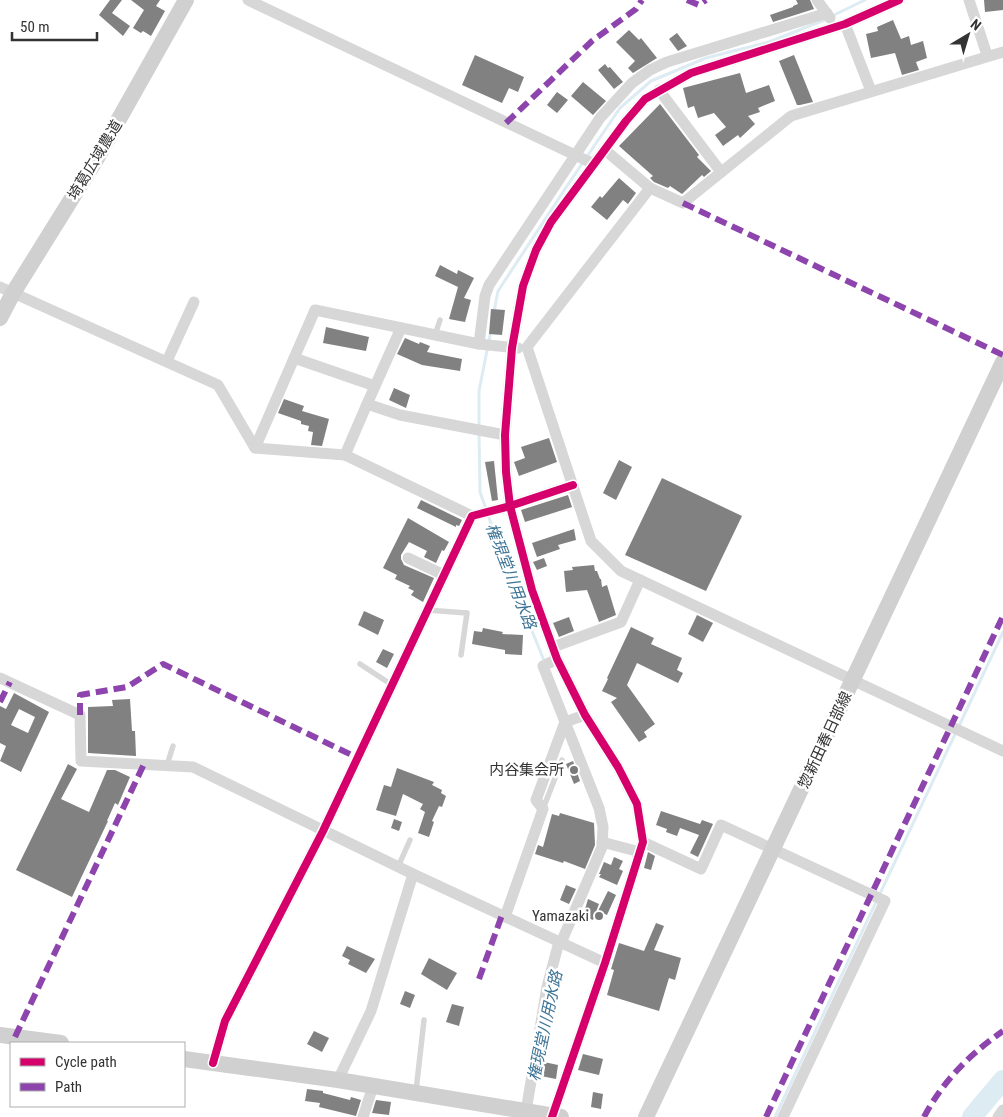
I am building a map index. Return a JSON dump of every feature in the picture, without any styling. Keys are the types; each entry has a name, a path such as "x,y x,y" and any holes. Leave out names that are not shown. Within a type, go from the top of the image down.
{"main road":[{"name":"埼葛広域農道","path":"0,318 7,290 101,152 186,0"},
{"name":"惣新田春日部線","path":"646,1117 1003,362"},
{"path":"0,1035 53,1042"},
{"path":"185,1060 338,1080 556,1117"}],"street":[{"path":"248,0 594,164"},
{"path":"817,0 841,26 871,91"},
{"path":"556,1117 641,847 637,804 618,768 585,715 557,659 532,590 510,506 504,435 512,348 522,286 536,250 552,222 645,99 691,73 841,26 899,0"},
{"path":"969,0 988,55"},
{"path":"480,344 485,296 489,285 600,118 632,83 650,70 667,62 827,13"},
{"path":"605,150 650,188 682,203 791,116 1003,52"},
{"path":"632,83 645,99"},
{"path":"659,90 721,172"},
{"path":"255,448 315,310 480,344 512,348 528,347 650,188"},
{"path":"7,290 218,385 255,448"},
{"path":"167,361 194,302"},
{"path":"345,455 401,328"},
{"path":"528,347 591,541 621,571 1003,751"},
{"path":"294,358 375,386"},
{"path":"367,404 400,415 504,435"},
{"path":"255,448 345,455 472,516 510,506 573,485"},
{"path":"213,1063 225,1021 323,831 472,516"},
{"path":"408,558 444,575"},
{"path":"553,647 621,622 640,580"},
{"path":"526,1113 547,986 560,942 602,847 602,816 543,666 557,659"},
{"path":"0,678 80,715 80,761 194,767 398,867 605,963"},
{"path":"565,722 585,715"},
{"path":"505,917 543,809 536,800 565,722"},
{"path":"602,842 641,847 701,869 721,825 885,900 782,1117"},
{"path":"338,1080 371,1011 413,874"},
{"path":"363,1117 373,1086"},
{"path":"998,1117 1003,1110"}],"lane":[{"path":"435,335 440,320"},
{"path":"428,610 467,614 462,655"},
{"path":"360,664 392,685"},
{"path":"167,766 173,746"},
{"path":"543,809 562,760"},
{"path":"398,867 410,840"},
{"path":"416,1093 424,1020"}],"building":[{"path":"110,0 122,0 112,13 130,26 123,36 99,15"},
{"path":"131,0 160,0 156,6 165,11 151,36 133,28 144,10"},
{"path":"796,0 810,0 814,9 773,22 770,15 793,7 798,4"},
{"path":"984,0 1003,0 1003,10 985,12"},
{"path":"893,20 901,39 909,36 911,45 923,41 927,58 916,62 919,70 902,75 895,53 871,58 866,34 878,31 877,27"},
{"path":"629,30 639,40 641,38 657,58 633,73 628,68 635,61 616,42"},
{"path":"677,33 687,46 678,51 669,39"},
{"path":"475,55 524,77 518,92 509,88 502,103 462,85"},
{"path":"794,55 813,102 797,105 779,61"},
{"path":"605,64 623,82 614,89 598,70"},
{"path":"740,73 746,93 769,85 775,101 758,108 760,112 748,116 755,124 740,138 738,135 723,146 715,135 726,127 714,113 698,118 694,106 688,108 683,88"},
{"path":"583,82 606,101 593,115 571,96"},
{"path":"557,92 568,100 557,113 547,105"},
{"path":"660,104 699,155 697,157 711,171 704,177 702,175 682,194 670,186 668,188 654,182 650,178 653,176 619,146"},
{"path":"619,178 636,193 628,204 623,200 607,220 591,207 600,196 602,198"},
{"path":"440,265 457,274 458,270 474,278 464,298 471,300 465,322 449,319 458,287 435,276"},
{"path":"491,309 505,310 502,335 489,334"},
{"path":"326,327 369,337 366,351 323,343"},
{"path":"405,338 430,346 427,352 462,359 460,371 422,365 397,354"},
{"path":"394,388 410,395 406,408 389,400"},
{"path":"284,399 304,406 302,411 329,419 322,446 311,445 313,432 308,431 309,426 301,424 301,421 278,413"},
{"path":"549,438 557,462 519,476 514,462 525,458 521,447"},
{"path":"619,460 632,467 616,500 603,493"},
{"path":"494,461 498,500 492,501 485,462"},
{"path":"662,478 742,516 706,591 625,555"},
{"path":"568,495 572,507 525,522 521,510"},
{"path":"421,500 462,520 459,526 456,525 456,527 417,508"},
{"path":"408,518 449,542 444,551 442,550 436,563 424,557 427,551 409,542 401,555 404,565 434,578 423,602 411,595 414,591 408,588 410,586 395,579 397,575 383,568"},
{"path":"574,529 576,540 558,545 560,549 537,557 532,543"},
{"path":"544,558 547,566 537,570 533,562"},
{"path":"594,565 595,571 597,571 601,579 602,587 607,585 616,615 599,622 587,590 566,592 564,571 573,570 572,567"},
{"path":"364,611 384,620 378,635 358,625"},
{"path":"697,615 713,623 703,642 688,634"},
{"path":"569,617 574,631 559,637 553,623"},
{"path":"631,627 654,638 651,644 682,658 677,670 683,673 678,683 637,663 627,685 655,724 644,732 647,737 639,742 611,702 617,698 602,691"},
{"path":"483,628 503,632 502,634 523,635 522,655 505,654 505,650 472,644 474,631 482,632"},
{"path":"383,649 394,654 387,668 376,662"},
{"path":"14,693 49,712 21,772 0,761 6,746 0,743 0,706 6,709","holes":["19,709 35,717 28,733 11,725"]},
{"path":"130,699 132,731 135,731 136,756 88,753 88,707 113,706 112,700"},
{"path":"573,761 580,781 574,784 566,764"},
{"path":"68,764 77,769 61,799 89,812 107,770 115,770 130,777 118,805 115,803 72,897 16,870"},
{"path":"397,768 434,782 432,785 442,790 441,793 446,796 442,807 439,806 432,821 434,822 429,837 418,833 425,812 420,809 423,804 403,794 396,816 376,810 384,785 391,787"},
{"path":"661,811 700,824 702,820 713,824 698,857 690,853 699,835 680,828 677,836 666,832 667,829 656,825"},
{"path":"560,813 594,823 595,845 585,869 564,861 563,863 535,854 538,845 543,847 552,814 559,816"},
{"path":"394,819 402,822 399,831 391,828"},
{"path":"648,852 655,856 651,870 644,868"},
{"path":"614,857 623,861 619,869 623,871 617,885 599,877 604,862 611,865"},
{"path":"566,885 576,889 569,904 560,900"},
{"path":"608,891 616,895 607,915 598,911"},
{"path":"588,899 599,904 593,920 583,916"},
{"path":"656,923 664,926 654,950 681,958 675,980 669,978 659,1011 607,995 614,970 611,969 619,943 644,951"},
{"path":"347,946 375,959 366,973 348,964 350,960 342,956"},
{"path":"429,958 457,973 447,990 421,974"},
{"path":"405,991 415,995 410,1008 400,1004"},
{"path":"452,1004 464,1007 459,1026 446,1022"},
{"path":"314,1031 329,1038 322,1052 307,1044"},
{"path":"583,1054 603,1059 599,1075 578,1070"},
{"path":"544,1062 558,1065 556,1079 541,1076"},
{"path":"307,1089 323,1091 323,1093 350,1100 351,1097 361,1100 356,1116 319,1107 320,1103 305,1101"},
{"path":"593,1092 603,1094 601,1109 591,1107"},
{"path":"376,1100 391,1102 389,1115 372,1113"}],"waterway":[{"name":"権現堂川用水路","path":"832,16 865,0"},
{"name":"権現堂川用水路","path":"494,312 498,291 620,108 651,81 706,58 769,42 827,19"},
{"name":"権現堂川用水路","path":"479,428 479,391 491,330"},
{"name":"権現堂川用水路","path":"479,434 480,492 486,509"},
{"name":"権現堂川用水路","path":"488,515 509,574 545,663"},
{"path":"959,726 1003,632"},
{"path":"775,1117 956,732"},
{"path":"972,1117 1003,1080"}],"marked path":[{"path":"506,123 592,41 636,9 642,0"},
{"path":"687,0 699,5 706,0"},
{"path":"683,203 1003,355"},
{"path":"766,1117 1003,616"},
{"path":"80,715 80,695 127,687 163,664 358,758"},
{"path":"0,702 10,682"},
{"path":"15,1037 144,764"},
{"path":"479,979 502,915"},
{"path":"924,1117 931,1104 958,1069 979,1049 1003,1031"}],"cycle path":[{"path":"552,1117 605,963 643,842 637,804 618,767 585,715 557,659 532,590 510,506 506,472 505,435 512,348 523,286 536,250 551,222 626,121 645,99 691,73 845,24 899,0"},
{"path":"213,1063 225,1021 323,831 472,516 510,506 573,485"}],"place":[{"name":"内谷集会所","path":"574,770"},
{"name":"Yamazaki","path":"599,916"}]}
